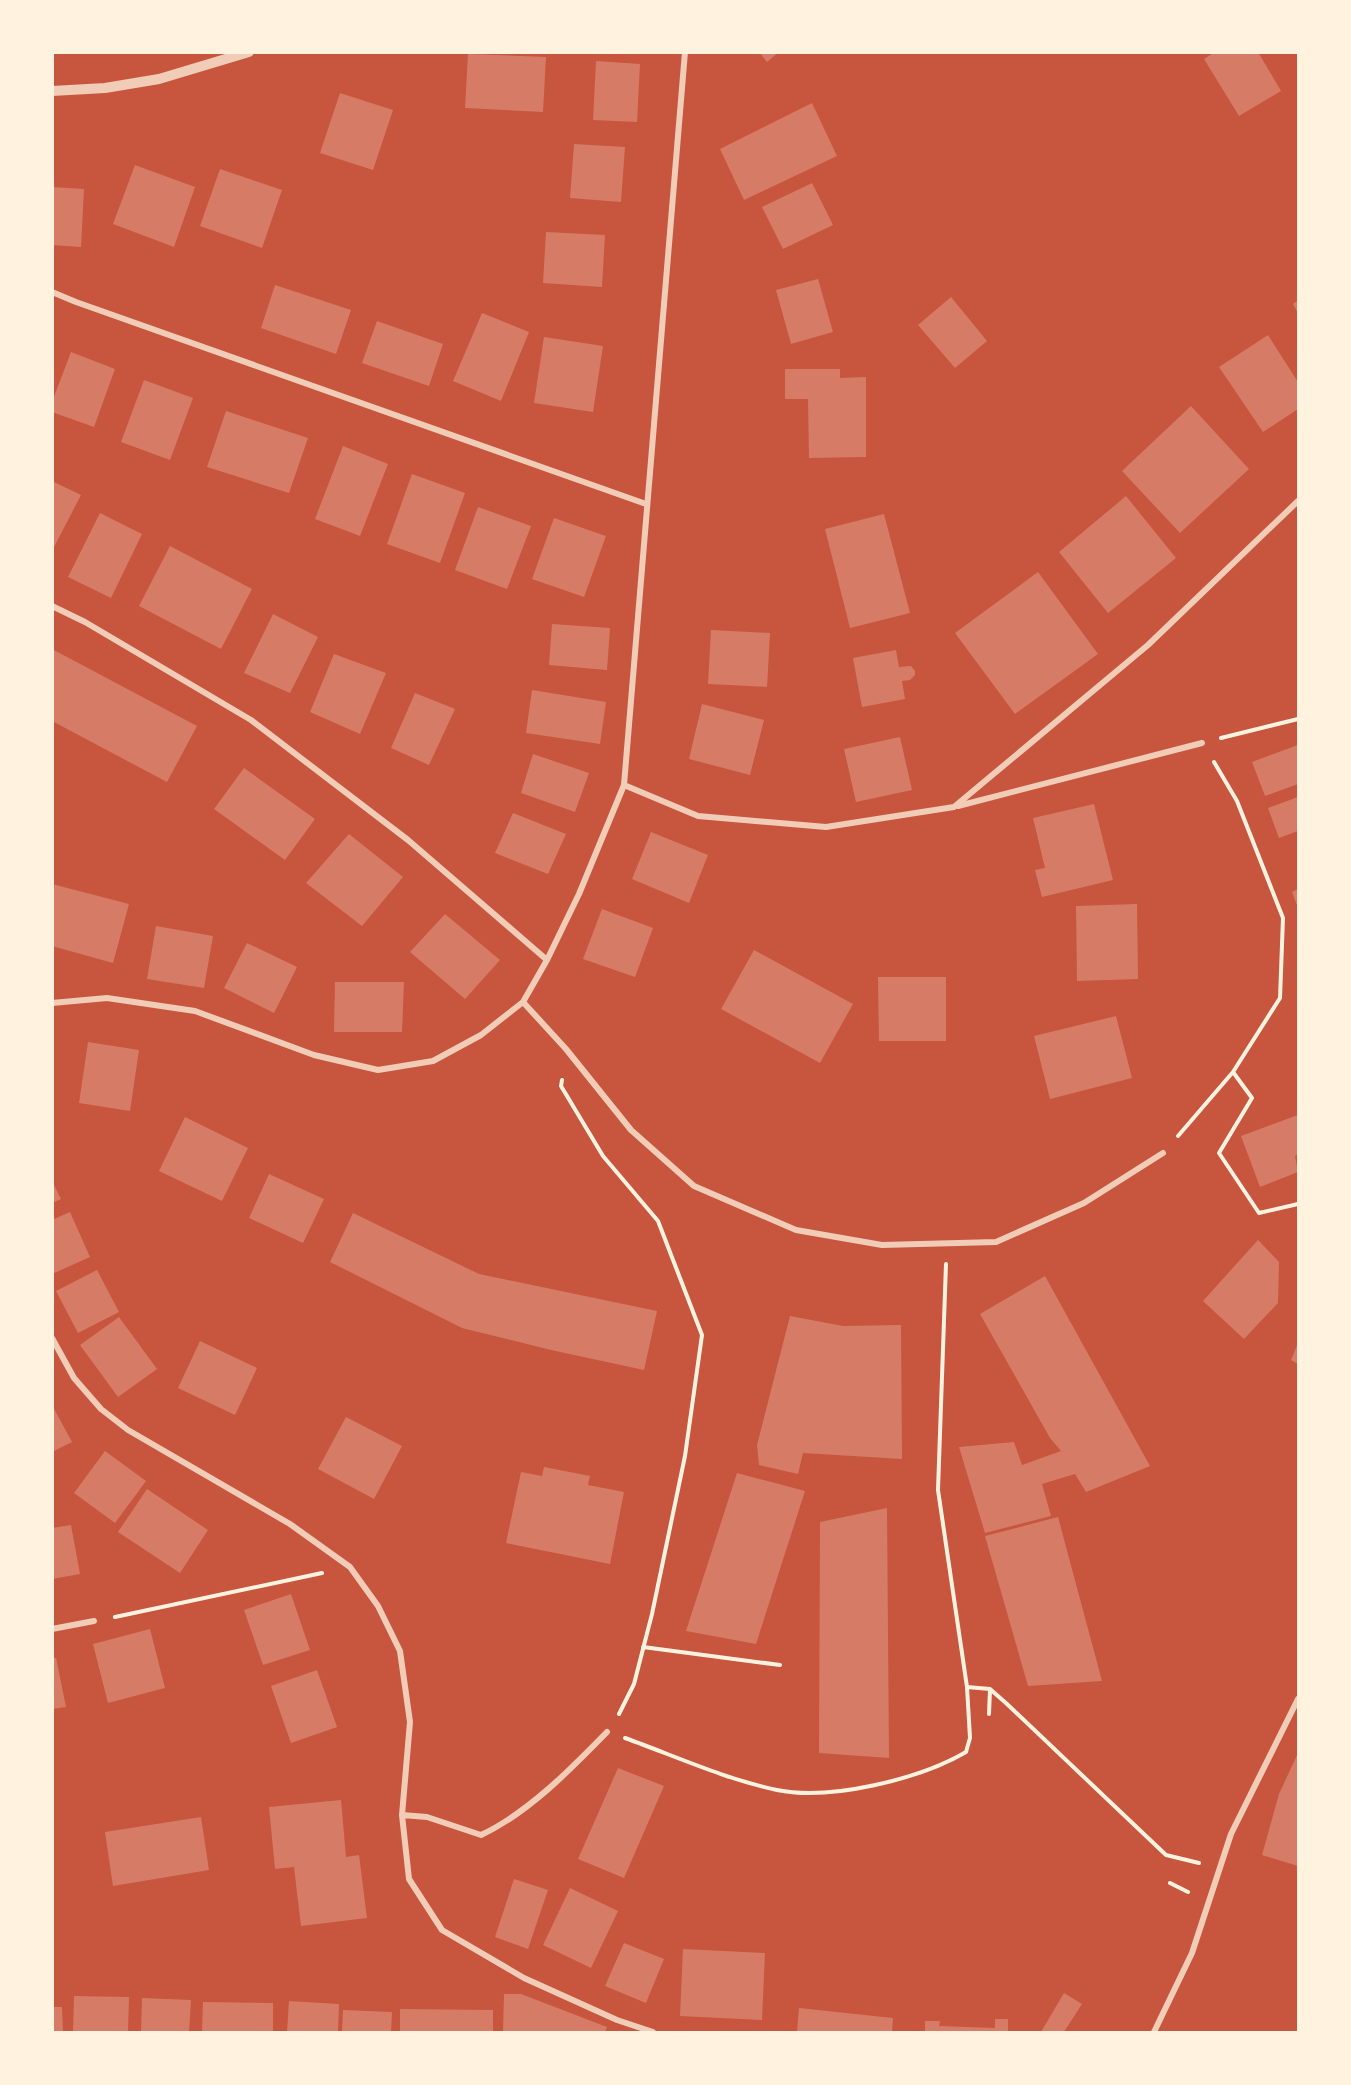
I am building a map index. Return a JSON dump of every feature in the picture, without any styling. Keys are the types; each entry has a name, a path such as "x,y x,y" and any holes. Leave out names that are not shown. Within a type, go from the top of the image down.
{"street":[{"path":"52,91 105,88 159,79 249,52"},
{"path":"52,1003 106,998 195,1011 314,1055 378,1070 433,1061 481,1035 524,1002 579,894 624,785 685,52"},
{"path":"52,292 646,504"},
{"path":"954,807 1148,645 1299,501"},
{"path":"52,606 85,622 251,720 408,840 547,960"},
{"path":"624,785 698,816 826,827 954,807 1202,743"},
{"path":"524,1002 566,1049 631,1130 693,1185 796,1230 882,1245 996,1242 1084,1203 1163,1153"},
{"path":"52,1338 74,1378 101,1409 128,1430 290,1524 350,1567 378,1606 400,1652 411,1722 402,1815 409,1879 442,1930 524,1978 617,2020 653,2032"},
{"path":"52,1629 94,1621"},
{"path":"1154,2032 1192,1953 1231,1834 1299,1699"},
{"path":"402,1815 427,1818 481,1834 500,1826 566,1774 607,1732"}],"path":[{"path":"1163,1153 1233,1072 1280,998 1283,918 1237,801 1202,743 1299,719"},
{"path":"566,1049 561,1086 603,1156 658,1221 702,1335 686,1456 643,1647 634,1684 622,1710 607,1732 747,1782 780,1791 819,1792 872,1786 945,1765 966,1752 970,1738 967,1687 938,1490 947,1243"},
{"path":"1233,1072 1251,1098 1219,1153 1259,1213 1299,1204"},
{"path":"94,1621 350,1567"},
{"path":"643,1647 780,1665"},
{"path":"967,1687 990,1689 1166,1855 1220,1868"},
{"path":"989,1714 990,1689"}],"building":[{"path":"759,52 779,52 767,62"},
{"path":"1215,52 1258,52 1281,91 1239,116 1204,59"},
{"path":"468,54 546,57 543,112 465,108"},
{"path":"596,61 640,64 637,122 593,120"},
{"path":"340,93 393,110 373,170 320,153"},
{"path":"812,103 837,156 744,200 720,149"},
{"path":"574,144 625,147 621,202 570,198"},
{"path":"135,165 195,187 174,247 113,224"},
{"path":"220,169 282,190 262,248 200,226"},
{"path":"812,183 833,225 783,249 762,207"},
{"path":"52,187 84,189 81,247 52,245"},
{"path":"546,232 605,235 602,287 543,283"},
{"path":"818,279 833,332 791,344 776,290"},
{"path":"275,285 351,310 336,354 261,328"},
{"path":"951,297 987,341 955,368 918,325"},
{"path":"1298,300 1298,313 1293,304"},
{"path":"482,313 529,332 501,401 453,381"},
{"path":"377,321 443,344 429,386 362,363"},
{"path":"1268,335 1298,382 1298,409 1263,432 1219,367"},
{"path":"544,337 603,346 593,412 534,403"},
{"path":"71,352 115,369 94,427 52,412 52,402"},
{"path":"785,369 840,369 840,378 866,377 866,457 809,458 808,399 785,399"},
{"path":"144,380 193,398 170,460 121,442"},
{"path":"1191,406 1249,469 1180,533 1122,471"},
{"path":"226,411 308,438 289,493 207,467"},
{"path":"343,446 388,464 360,536 315,519"},
{"path":"412,474 465,493 440,563 387,544"},
{"path":"52,481 81,495 52,551"},
{"path":"1126,496 1176,558 1108,613 1059,552"},
{"path":"478,507 531,526 507,589 455,570"},
{"path":"100,513 142,534 111,598 68,577"},
{"path":"884,514 910,613 850,628 825,529"},
{"path":"554,518 606,536 584,597 532,579"},
{"path":"170,546 252,589 221,649 139,606"},
{"path":"1038,572 1098,654 1015,714 955,633"},
{"path":"273,614 318,637 290,693 244,673"},
{"path":"552,624 610,628 607,670 549,665"},
{"path":"711,630 770,633 767,687 708,684"},
{"path":"52,649 197,726 167,782 52,721"},
{"path":"896,650 899,667 911,666 915,671 915,675 910,680 902,681 905,699 862,707 853,658"},
{"path":"334,654 386,673 360,734 310,712"},
{"path":"532,690 606,702 600,744 526,733"},
{"path":"415,693 455,709 429,765 391,748"},
{"path":"702,704 764,720 750,775 689,759"},
{"path":"900,737 912,790 856,802 844,749"},
{"path":"1298,745 1298,784 1265,796 1252,762"},
{"path":"533,754 589,773 575,812 521,793"},
{"path":"244,768 315,819 285,860 214,809"},
{"path":"1298,797 1298,831 1279,838 1268,808"},
{"path":"1094,804 1113,880 1042,897 1035,870 1045,868 1033,818"},
{"path":"513,813 566,834 548,874 495,853"},
{"path":"651,832 708,855 689,903 632,879"},
{"path":"349,834 403,877 362,926 306,883"},
{"path":"52,884 129,904 113,963 52,946"},
{"path":"1298,889 1298,908 1292,892"},
{"path":"1137,904 1138,979 1077,981 1076,906"},
{"path":"602,909 653,928 635,977 583,959"},
{"path":"445,914 500,960 465,999 410,952"},
{"path":"156,926 213,936 204,988 147,979"},
{"path":"247,943 297,967 274,1013 224,988"},
{"path":"754,950 853,1004 820,1063 721,1009"},
{"path":"878,977 946,977 946,1041 879,1041"},
{"path":"335,982 404,982 402,1032 334,1032"},
{"path":"1116,1016 1132,1078 1050,1099 1034,1036"},
{"path":"88,1042 139,1050 130,1111 79,1103"},
{"path":"1298,1115 1298,1154 1295,1156 1298,1172 1260,1187 1241,1136"},
{"path":"185,1117 248,1148 222,1201 159,1171"},
{"path":"269,1174 324,1199 303,1243 249,1218"},
{"path":"52,1181 61,1199 52,1203"},
{"path":"70,1212 90,1257 52,1274 52,1220"},
{"path":"353,1213 479,1274 657,1311 644,1370 462,1328 330,1262"},
{"path":"1258,1240 1279,1262 1278,1303 1244,1339 1203,1301"},
{"path":"97,1270 119,1312 78,1333 56,1291"},
{"path":"1045,1276 1150,1466 1086,1492 1075,1474 1042,1484 1051,1516 985,1533 959,1447 1014,1442 1022,1465 1061,1451 1050,1438 980,1314"},
{"path":"790,1316 843,1326 901,1325 902,1459 803,1453 798,1474 759,1465 757,1445"},
{"path":"119,1317 157,1369 118,1397 80,1345"},
{"path":"200,1341 257,1368 235,1415 178,1388"},
{"path":"1298,1343 1298,1364 1291,1360"},
{"path":"52,1405 72,1442 52,1452"},
{"path":"346,1417 402,1446 374,1499 318,1469"},
{"path":"105,1451 146,1481 115,1523 74,1493"},
{"path":"544,1467 590,1476 588,1485 624,1492 610,1564 506,1543 521,1472 542,1476"},
{"path":"737,1473 805,1491 756,1644 686,1631"},
{"path":"147,1489 208,1530 180,1573 118,1532"},
{"path":"887,1508 889,1758 819,1753 820,1522"},
{"path":"1058,1517 1102,1681 1028,1686 985,1536"},
{"path":"71,1525 80,1574 52,1579 52,1528"},
{"path":"291,1594 310,1650 263,1665 244,1610"},
{"path":"150,1629 165,1688 108,1703 93,1644"},
{"path":"52,1658 56,1658 66,1707 52,1709"},
{"path":"317,1670 337,1727 291,1743 271,1686"},
{"path":"1298,1753 1298,1866 1262,1855 1279,1794"},
{"path":"618,1768 664,1786 624,1878 578,1859"},
{"path":"341,1800 346,1857 359,1855 367,1918 301,1926 294,1867 275,1869 269,1807"},
{"path":"201,1817 209,1870 113,1886 105,1832"},
{"path":"514,1879 548,1890 528,1949 495,1937"},
{"path":"570,1888 618,1911 591,1968 543,1945"},
{"path":"624,1943 664,1959 646,2003 605,1986"},
{"path":"683,1949 765,1953 762,2020 680,2016"},
{"path":"1064,1993 1082,2004 1064,2032 1041,2032"},
{"path":"504,1994 521,1994 607,2027 605,2032 503,2032"},
{"path":"74,1996 129,1997 128,2032 73,2032"},
{"path":"142,1998 191,2000 189,2032 141,2032"},
{"path":"289,2001 339,2004 338,2032 287,2032"},
{"path":"203,2002 273,2003 273,2032 202,2032"},
{"path":"52,2007 62,2007 63,2032 52,2032"},
{"path":"799,2008 893,2018 892,2032 797,2032"},
{"path":"400,2009 493,2010 493,2032 400,2032"},
{"path":"343,2010 392,2012 391,2032 342,2032"},
{"path":"995,2019 1008,2019 1008,2032 925,2032 925,2021 940,2021 939,2026 995,2028"}]}
